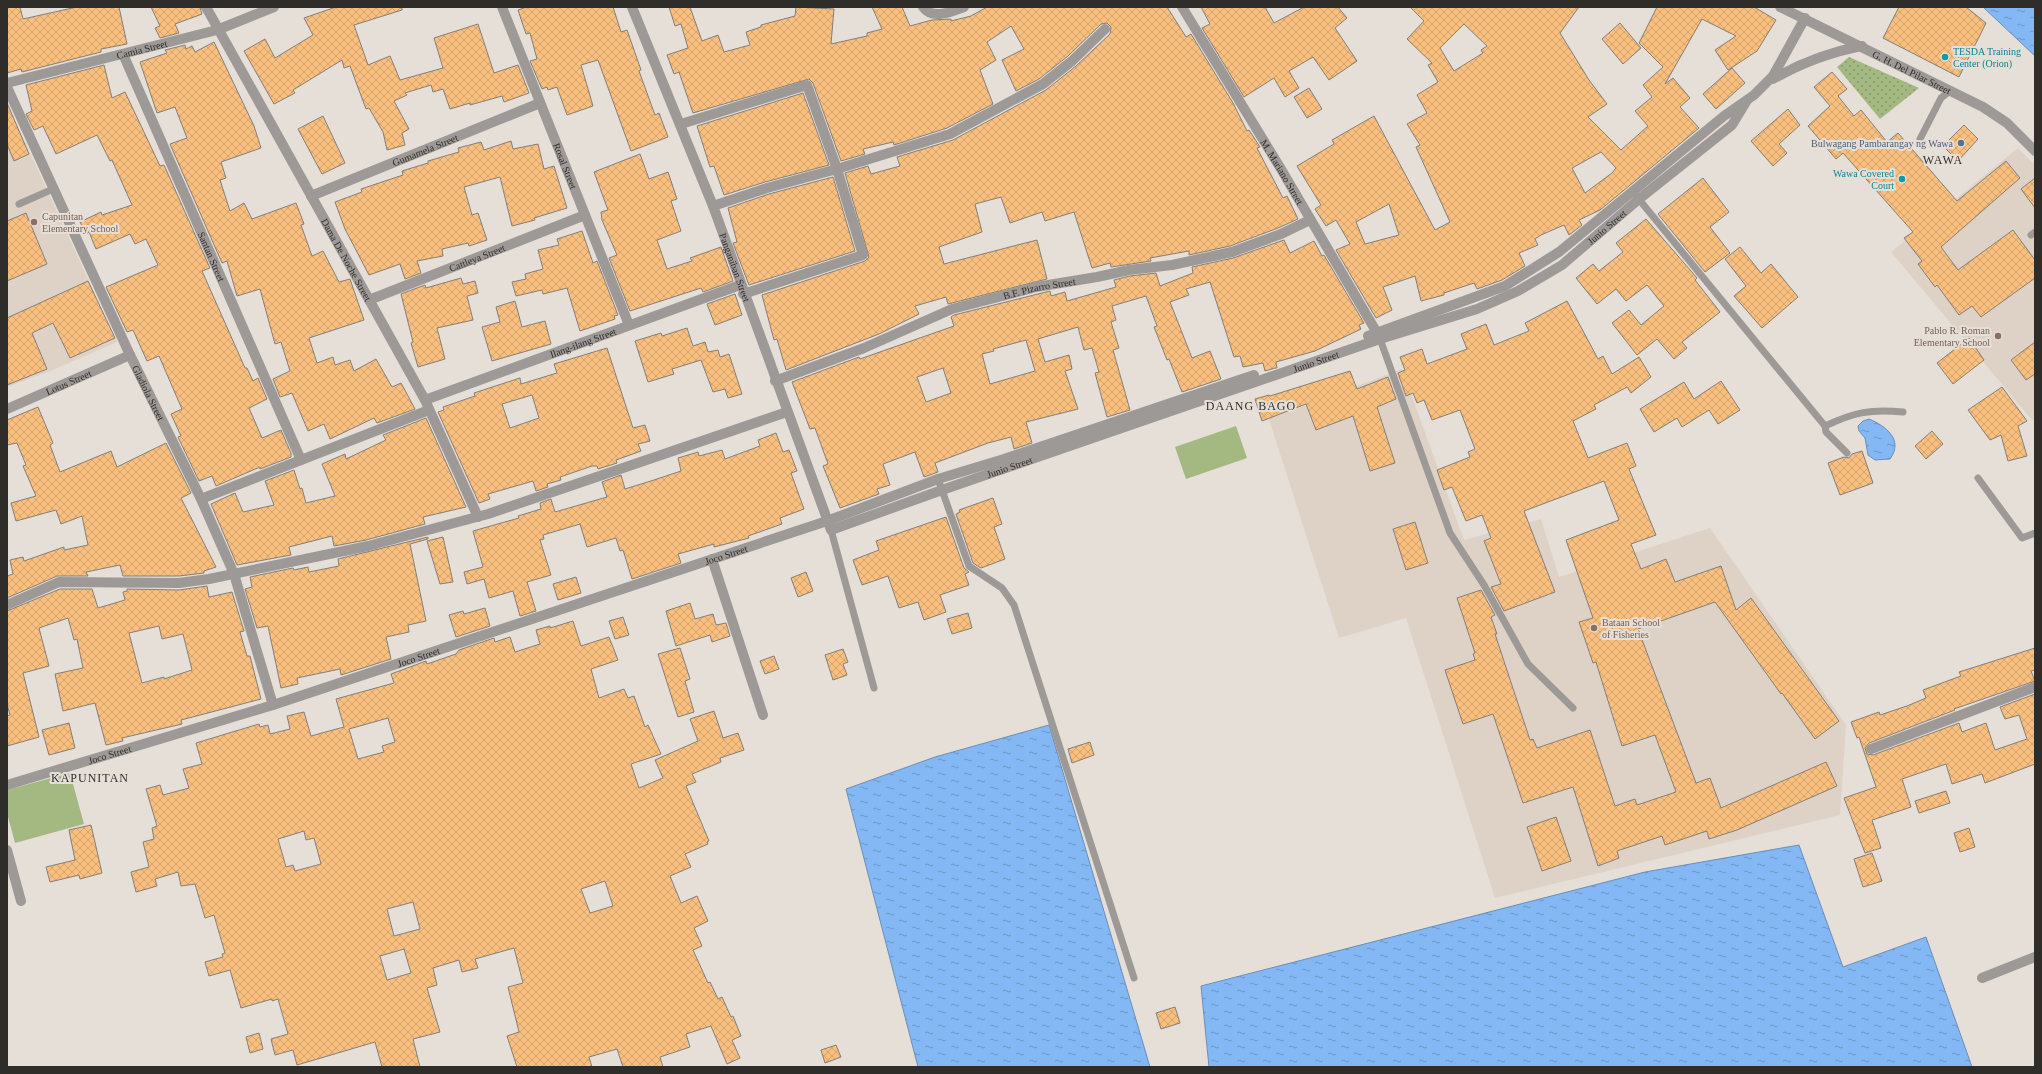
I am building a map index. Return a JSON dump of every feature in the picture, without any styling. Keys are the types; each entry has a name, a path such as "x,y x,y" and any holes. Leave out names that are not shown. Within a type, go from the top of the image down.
{"street":[{"name":"Dama De Noche Street","path":"206,7 217,30 427,405 478,516"},
{"name":"Camia Street","path":"7,83 217,30 274,7"},
{"name":"Rosal Street","path":"502,7 629,325"},
{"path":"923,7 926,12 932,14 944,13 964,7"},
{"name":"M. Mariano Street","path":"1182,7 1281,169 1379,336"},
{"name":"G. H. Del Pilar Street","path":"1780,7 1862,46 1983,107 2002,120 2035,150"},
{"name":"Panganiban Street","path":"634,8 713,206 786,412 829,526"},
{"name":"Junio Street","path":"829,526 942,490 1379,336 1505,286 1520,278 1558,252 1636,195 1724,116 1746,102 1769,81 1776,72 1805,18"},
{"path":"713,206 767,188 837,169 950,134 1043,84 1072,61 1105,29"},
{"path":"1769,81 1819,57 1836,51 1862,46"},
{"name":"Santan Street","path":"123,54 301,460"},
{"path":"681,124 807,85 837,169"},
{"name":"Gladiola Street","path":"7,87 130,355 201,500 234,574 273,705"},
{"name":"Gumamela Street","path":"311,196 540,103"},
{"name":"Ilang-ilang Street","path":"201,500 301,460 427,405 629,325 742,289 863,255 837,169"},
{"name":"Cattleya Street","path":"369,300 585,215"},
{"name":"B.F. Pizarro Street","path":"776,381 852,353 952,309 1036,287 1097,278 1129,270 1172,265 1219,255 1261,242 1310,220"},
{"name":"Junio Street","path":"829,526 938,479 1004,459 1379,336"},
{"name":"Lotus Street","path":"7,409 130,355"},
{"path":"7,605 59,582 179,583 234,574 368,546 478,516 786,412"},
{"name":"Joco Street","path":"7,785 273,705 712,559 829,526"},
{"path":"712,559 763,715"},
{"path":"1871,749 2035,687"},
{"path":"7,850 21,900"},
{"path":"1982,978 2035,957"}],"lane":[{"path":"1920,139 1941,98 1951,90"},
{"path":"19,204 53,189"},
{"path":"1636,195 1825,426 1826,432 1847,453"},
{"path":"1379,336 1450,533 1484,585 1528,664 1572,708"},
{"path":"1825,426 1849,415 1876,410 1904,412"},
{"path":"1978,478 2022,538 2035,533"},
{"path":"938,479 969,566 1002,588 1014,605 1134,978"},
{"path":"829,526 874,688"}],"shaded area":[{"name":"Capunitan Elementary School","path":"7,103 117,342 48,372 7,387"},
{"name":"Pablo R. Roman Elementary School","path":"2018,148 2035,165 2035,419 2032,420 1891,252"},
{"name":"Bataan School of Fisheries","path":"1402,369 1464,540 1541,519 1559,577 1710,528 1846,725 1840,815 1495,898 1406,618 1339,638 1269,419"}],"green space":[{"path":"1849,57 1919,88 1880,119 1837,67"},
{"path":"1236,426 1247,458 1186,479 1175,447"},
{"path":"70,773 84,824 15,843 7,813 7,790"}],"water":[{"path":"1983,7 2035,7 2035,56"},
{"path":"1869,419 1891,434 1895,446 1894,452 1890,459 1875,460 1868,455 1865,438 1859,431 1858,426 1863,421"},
{"path":"1049,725 1150,1067 918,1067 846,789 935,757"},
{"path":"1799,845 1843,967 1926,937 1972,1067 1209,1067 1201,986 1645,872"}],"building":[{"path":"7,7 20,7 23,19 77,7 119,7 127,44 101,49 101,52 22,72 21,69 7,73"},
{"path":"151,7 200,7 202,14 175,24 179,33 160,38 155,28 160,26"},
{"path":"336,7 402,7 402,10 354,25 368,65 390,56 400,80 443,68 434,38 478,24 494,73 518,65 529,93 504,102 502,96 450,109 443,89 433,92 431,85 405,93 407,95 394,101 409,129 402,133 405,145 387,150 383,132 369,108 366,109 350,66 344,68 342,60 293,90 295,93 274,104 244,51 265,39 275,58 313,35 304,18"},
{"path":"527,7 613,7 621,32 627,30 641,70 639,71 655,115 659,113 668,137 631,151 598,60 581,65 593,106 567,115 557,87 548,90 547,87 542,89 530,61 537,59 530,33 526,34 518,10"},
{"path":"669,7 690,7 702,41 718,35 724,52 750,45 746,32 761,27 761,25 795,16 796,7 834,9 831,44 867,36 867,33 882,29 872,7 902,7 910,26 932,20 951,19 951,21 971,16 987,7 1167,7 1186,37 1191,34 1233,103 1247,131 1249,130 1260,147 1257,148 1283,198 1287,196 1298,219 1230,246 1189,255 1189,251 1150,258 1151,261 1111,267 1110,263 1092,268 1074,212 1045,221 1042,212 1010,223 1001,197 975,204 982,232 939,247 944,264 1037,240 1047,279 948,304 946,297 915,306 919,314 879,334 786,370 777,339 774,340 762,295 865,261 869,257 845,173 868,166 871,174 900,166 897,157 953,140 1046,90 1076,66 1110,34 1111,27 1107,23 1101,24 1068,56 1039,79 1016,91 1002,60 1024,49 1011,26 987,42 996,60 980,70 993,104 947,128 894,145 893,142 863,149 865,154 841,161 813,83 809,79 693,113 679,72 674,74 667,55 688,48 681,24 675,26"},
{"path":"1201,7 1265,7 1274,23 1304,7 1338,7 1347,18 1335,28 1357,61 1329,80 1313,57 1289,71 1299,88 1285,97 1274,78 1244,97 1202,28 1210,24"},
{"path":"1410,7 1579,7 1560,33 1589,80 1607,104 1588,117 1621,150 1648,126 1635,111 1652,97 1643,85 1663,67 1639,43 1657,7 1754,7 1776,20 1757,51 1728,70 1715,50 1736,36 1702,19 1665,84 1673,78 1690,98 1680,107 1699,128 1600,210 1579,220 1582,225 1569,235 1564,225 1541,235 1535,239 1538,245 1519,253 1525,266 1502,280 1477,289 1474,283 1444,293 1444,295 1421,301 1415,276 1383,287 1392,310 1376,318 1336,250 1350,244 1336,220 1326,226 1315,209 1321,205 1297,166 1334,144 1332,140 1374,116 1435,230 1450,222 1416,147 1420,145 1407,124 1427,113 1417,95 1438,82 1428,65 1432,63 1407,39 1424,21","holes":["1464,24 1487,46 1481,50 1483,53 1454,71 1440,48","1601,152 1616,168 1612,173 1585,193 1572,168","1389,204 1399,235 1365,244 1356,222"]},
{"name":"TESDA Training Center (Orion)","path":"1899,7 1966,7 1986,23 1959,77 1883,38"},
{"path":"1620,23 1641,48 1623,64 1602,39"},
{"path":"214,42 254,126 261,148 221,162 226,178 220,180 230,211 244,203 252,219 296,203 304,224 301,225 312,256 323,251 339,282 350,279 364,320 309,338 317,363 333,357 335,365 350,360 354,371 376,359 392,387 401,383 415,409 377,423 374,418 330,439 324,424 308,431 292,393 280,397 273,379 290,371 281,342 275,344 260,289 237,296 227,261 222,263 170,144 187,138 175,107 157,113 140,62 167,53 165,50 185,45 186,49 192,46 195,52"},
{"path":"104,65 112,98 125,92 160,166 164,165 210,268 202,271 245,368 247,368 253,381 258,378 267,399 249,408 262,438 281,430 291,453 291,457 260,469 260,467 216,486 212,476 199,481 178,437 181,436 171,414 182,409 159,356 147,361 133,330 127,332 106,287 158,265 146,239 135,244 130,234 96,249 89,232 86,234 80,222 101,212 102,215 132,205 112,160 110,161 97,135 56,154 43,126 34,130 26,114 32,111 26,85"},
{"path":"1732,68 1745,83 1716,109 1703,94"},
{"path":"1832,72 1847,89 1838,96 1854,116 1861,110 1887,142 1898,133 1957,201 2006,161 2020,178 1941,247 1958,270 2013,230 2035,260 2035,278 1981,317 1972,306 1959,315 1937,285 1935,287 1918,264 1922,261 1904,238 1913,232 1843,153 1836,159 1808,126 1830,106 1814,87"},
{"path":"1309,88 1322,109 1307,118 1294,97"},
{"path":"803,93 829,165 765,182 724,195 714,166 710,167 697,126"},
{"path":"7,103 29,154 14,161 7,144"},
{"path":"1788,109 1800,125 1779,144 1787,153 1773,166 1751,141"},
{"path":"323,116 345,163 322,174 298,129"},
{"name":"Bulwagang Pambarangay ng Wawa","path":"1964,125 1978,139 1958,161 1943,146"},
{"path":"511,141 513,149 538,144 544,169 554,166 567,208 534,218 535,220 512,226 500,177 464,187 472,215 478,213 487,240 469,246 468,243 442,249 443,256 417,261 421,273 405,279 400,264 369,275 345,229 335,202 362,192 361,189 403,175 402,171 428,163 428,161 459,152 458,148 481,142 484,150"},
{"path":"640,154 649,179 668,172 677,199 671,201 681,231 657,240 667,269 692,261 690,258 721,247 733,281 703,292 701,288 630,311 609,258 617,255 602,220 601,212 608,210 594,172"},
{"path":"833,177 855,251 749,285 733,243 737,242 728,208 769,194"},
{"path":"1703,178 1729,212 1710,227 1730,253 1705,272 1658,214"},
{"path":"2035,178 2035,208 2021,189"},
{"path":"26,213 47,264 7,281 7,221"},
{"path":"1646,219 1697,278 1695,280 1720,312 1682,342 1687,348 1674,359 1657,339 1637,355 1612,323 1629,310 1641,325 1664,306 1647,285 1626,301 1616,289 1597,304 1576,278 1593,264 1599,271 1623,252 1616,243"},
{"path":"582,231 593,263 597,261 618,315 614,316 615,319 580,331 567,288 543,294 542,290 516,296 512,282 526,279 525,274 543,269 538,250 559,245 557,239"},
{"path":"1284,240 1290,253 1314,241 1322,256 1324,255 1364,323 1359,325 1361,329 1315,351 1276,362 1277,368 1265,371 1263,363 1243,367 1240,356 1234,357 1210,282 1186,289 1189,295 1170,302 1192,358 1210,351 1221,379 1182,392 1154,327 1157,326 1146,296 1112,306 1116,320 1111,322 1119,348 1113,350 1130,410 1107,417 1095,373 1099,372 1092,348 1084,350 1078,327 1038,339 1045,362 1069,355 1072,369 1065,371 1078,409 1026,422 1032,443 1014,449 1011,437 988,443 935,463 938,472 924,477 915,452 883,464 890,485 877,489 879,494 840,508 823,466 828,464 815,428 810,429 792,382 859,357 860,359 954,326 951,317 954,315 1050,291 1051,296 1065,292 1067,301 1116,287 1114,280 1130,276 1156,273 1160,286 1193,273 1192,267 1233,258","holes":["1026,340 1035,371 990,384 982,354 994,351 993,349","943,368 951,393 926,402 917,377"]},
{"path":"1740,247 1761,273 1771,264 1798,297 1762,328 1734,296 1746,286 1725,259"},
{"path":"461,278 463,284 475,281 478,293 467,296 473,320 437,328 445,359 418,367 411,343 413,342 401,294 425,285 426,288"},
{"path":"88,281 115,338 70,358 53,323 32,333 47,369 7,385 7,318"},
{"path":"735,294 742,315 715,325 707,304"},
{"path":"515,301 522,327 545,321 551,344 492,361 482,327 500,322 496,307"},
{"path":"1567,301 1598,359 1603,356 1612,374 1639,357 1651,377 1631,393 1627,387 1594,405 1596,409 1573,421 1588,458 1627,443 1636,466 1629,469 1656,535 1631,544 1641,569 1666,559 1675,582 1721,566 1736,610 1751,598 1839,721 1815,739 1715,602 1638,629 1696,783 1710,778 1721,808 1826,762 1837,786 1737,830 1709,839 1707,831 1665,845 1662,836 1617,851 1619,858 1598,866 1573,787 1523,803 1493,714 1463,724 1445,670 1475,660 1473,654 1475,653 1457,598 1481,590 1495,615 1491,617 1497,634 1495,634 1530,740 1533,739 1537,748 1590,730 1615,806 1635,799 1637,805 1676,792 1655,735 1622,746 1596,662 1593,663 1579,622 1593,618 1566,540 1619,520 1604,481 1524,511 1555,592 1504,611 1491,587 1501,584 1484,541 1491,538 1482,515 1466,521 1452,487 1444,490 1437,470 1470,457 1468,452 1475,449 1460,410 1432,420 1424,400 1417,403 1413,393 1406,396 1398,373 1405,370 1400,357 1422,349 1427,364 1467,349 1461,334 1486,324 1494,345 1529,331 1525,323"},
{"path":"687,328 693,346 705,342 708,352 718,350 720,357 729,354 742,394 728,398 725,389 713,392 701,360 672,369 674,374 648,382 635,341 661,333 662,336"},
{"path":"1969,338 1984,360 1953,384 1937,363"},
{"path":"2035,342 2035,374 2026,380 2011,360"},
{"path":"607,348 633,428 645,425 650,441 638,444 641,451 616,460 617,463 598,469 597,466 592,466 560,477 561,480 547,484 548,487 536,491 533,481 488,494 490,499 479,503 438,412 444,410 443,407 475,396 474,393 520,378 521,384 557,373 554,364","holes":["532,395 539,418 510,428 502,404"]},
{"path":"1350,371 1357,389 1388,377 1396,399 1377,407 1395,463 1370,471 1353,416 1316,430 1306,404 1262,421 1255,399 1270,396"},
{"path":"1721,381 1740,410 1718,424 1709,410 1682,427 1677,418 1654,432 1640,409 1684,382 1694,399"},
{"path":"2002,387 2027,421 2018,426 2027,456 2008,461 2001,435 1990,440 1968,410"},
{"path":"38,407 53,443 50,445 60,472 111,451 117,467 166,443 191,493 181,498 216,567 204,571 204,573 179,576 123,576 120,565 86,572 88,576 57,576 7,598 7,576 13,574 10,560 23,557 24,561 64,547 64,550 88,545 82,516 61,524 56,510 16,521 11,503 36,496 23,466 26,465 17,443 7,445 7,420"},
{"path":"426,418 466,507 423,517 425,524 366,540 334,546 332,536 289,547 291,555 237,565 211,504 235,493 243,512 274,505 265,481 294,470 300,489 302,488 306,503 335,496 322,464 345,454 346,459 386,440 383,435"},
{"path":"1932,431 1943,444 1926,459 1915,446"},
{"path":"776,433 783,452 789,450 797,471 791,473 804,509 780,518 782,524 748,536 749,538 714,547 714,544 678,554 681,563 632,579 623,550 620,551 616,538 587,547 580,524 543,535 544,539 540,540 551,575 527,582 536,611 520,616 513,591 489,598 484,579 467,584 464,572 483,567 473,531 519,518 518,516 541,509 540,503 551,499 555,512 607,497 602,482 621,475 625,489 654,480 681,471 678,458 698,452 699,456 722,450 725,459 760,446 758,440"},
{"path":"1862,451 1873,483 1840,495 1828,463 1844,457 1849,458 1852,454"},
{"path":"993,498 1002,524 994,527 1005,559 981,568 973,563 956,514 960,512 959,510"},
{"path":"946,517 964,568 969,572 965,574 969,585 940,595 946,612 924,620 918,602 899,608 888,576 862,585 853,560 879,550 876,541"},
{"path":"1415,522 1428,563 1406,570 1393,529"},
{"path":"428,537 428,539 410,544 426,621 408,625 409,632 386,637 391,659 341,675 340,669 297,678 298,684 281,688 268,626 257,628 245,589 252,587 250,577 293,568 294,570 308,567 309,572 339,566 338,559"},
{"path":"443,537 453,582 440,584 427,541"},
{"path":"806,572 813,591 798,597 791,578"},
{"path":"576,577 581,593 558,600 553,584"},
{"path":"207,586 209,597 232,592 244,631 240,632 247,656 250,656 261,699 181,720 182,724 122,738 123,741 106,745 95,703 63,711 55,674 83,668 77,639 74,640 68,618 39,628 49,666 23,673 39,737 7,746 7,716 10,715 7,704 7,611 60,589 92,589 98,608 125,600 123,592 127,591 127,589 179,590","holes":["159,626 162,639 183,634 192,670 164,679 164,677 142,683 129,633"]},
{"path":"690,603 695,619 713,614 716,625 726,623 730,636 712,642 710,635 676,646 666,611"},
{"path":"485,608 490,626 456,637 449,615 463,611 464,614"},
{"path":"968,613 972,628 952,634 947,619"},
{"path":"623,617 629,635 615,639 609,621"},
{"path":"573,621 581,646 609,637 618,660 591,669 599,698 624,689 628,698 634,696 645,727 648,725 661,754 631,764 639,788 663,778 655,760 698,741 690,719 714,711 723,738 738,733 744,750 720,758 721,762 692,774 696,782 686,786 709,841 707,842 708,844 685,854 691,867 670,876 681,903 697,896 708,921 694,928 702,946 693,950 708,983 710,982 718,999 722,997 731,1017 733,1016 741,1036 732,1040 740,1058 727,1064 711,1026 686,1034 690,1047 660,1057 663,1067 623,1067 617,1049 589,1057 592,1067 517,1067 507,1036 519,1032 508,987 523,983 514,948 475,959 478,968 462,972 459,960 433,968 437,985 427,988 440,1032 413,1039 420,1067 382,1067 375,1042 297,1065 293,1050 275,1055 271,1039 288,1034 278,999 272,1001 272,999 241,1008 230,970 209,976 205,962 223,957 222,954 225,953 214,915 205,918 195,884 181,886 178,872 155,879 157,886 136,892 131,872 149,867 143,842 154,839 152,828 157,826 146,789 160,785 163,795 189,788 183,769 202,764 196,743 259,724 260,727 268,725 270,734 290,729 287,716 304,712 311,736 344,727 336,699 394,683 391,674 426,661 427,664 456,654 459,650 494,638 495,642 510,637 515,652 540,644 536,630 550,626 550,628","holes":["388,718 395,742 382,746 384,752 358,759 349,729","304,831 306,840 314,838 321,864 295,871 293,865 286,867 278,839","605,881 613,906 590,913 581,889","413,902 420,929 394,936 387,909","404,949 411,973 387,980 380,956"]},
{"path":"680,648 690,679 685,681 694,712 678,717 658,654"},
{"path":"2035,648 2035,670 2031,671 2035,681 1954,709 1955,710 1869,743 1865,748 1867,754 1873,755 1959,723 1962,732 1986,723 1995,750 2027,739 2019,715 2005,719 2000,707 2035,694 2035,764 1985,783 1982,774 1952,784 1946,764 1902,779 1911,807 1872,820 1881,848 1865,853 1844,798 1876,787 1859,737 1857,738 1851,722 1879,712 1880,715 1926,698 1923,690 1961,676 1959,672"},
{"path":"843,649 848,662 843,664 847,675 833,680 825,655"},
{"path":"774,656 779,669 765,674 760,661"},
{"path":"69,723 75,748 49,755 42,730"},
{"path":"1090,742 1094,755 1072,763 1068,749"},
{"path":"1946,791 1950,803 1919,813 1915,801"},
{"path":"1556,817 1571,861 1542,871 1527,827"},
{"path":"91,825 102,873 80,879 79,875 50,882 46,867 75,860 69,830"},
{"path":"1969,828 1975,847 1960,852 1954,833"},
{"path":"1872,853 1882,881 1863,887 1854,859"},
{"path":"1175,1007 1180,1023 1161,1029 1156,1013"},
{"path":"259,1033 263,1049 250,1053 246,1037"},
{"path":"836,1045 841,1057 825,1063 821,1050"}],"place":[{"name":"TESDA Training Center (Orion)","path":"1945,57"},
{"name":"Bulwagang Pambarangay ng Wawa","path":"1961,143"},
{"name":"Wawa Covered Court","path":"1902,179"},
{"name":"Capunitan Elementary School","path":"34,222"},
{"name":"Pablo R. Roman Elementary School","path":"1998,336"},
{"name":"Bataan School of Fisheries","path":"1594,628"}],"district":[{"name":"WAWA","path":"1943,160"},
{"name":"DAANG BAGO","path":"1251,406"},
{"name":"KAPUNITAN","path":"90,778"}]}
